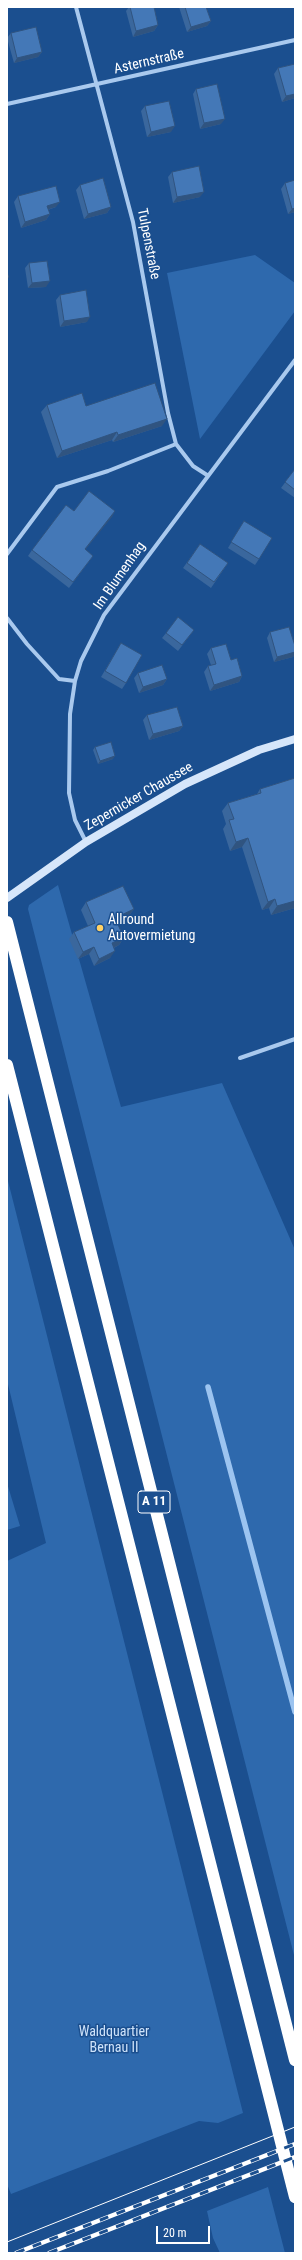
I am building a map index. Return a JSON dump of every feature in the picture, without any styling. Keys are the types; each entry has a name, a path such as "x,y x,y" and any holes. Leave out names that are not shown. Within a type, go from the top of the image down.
{"highway":[{"name":"A 11","path":"7,922 295,2060"},
{"name":"A 11","path":"7,1066 295,2197"}],"main road":[{"name":"Zepernicker Chaussee","path":"7,898 86,842 185,784 259,750 295,739"}],"street":[{"name":"Tulpenstraße","path":"76,7 133,222 168,413 176,444 193,466 207,475"},
{"name":"Asternstraße","path":"7,104 295,40"},
{"name":"Im Blumenhag","path":"86,842 76,820 69,792 70,714 75,681 81,661 104,615 207,475 295,360"},
{"path":"7,554 57,487 108,471 176,444"},
{"path":"7,618 27,644 59,679 75,681"},
{"path":"240,1058 295,1039"}],"green space":[{"path":"255,255 295,283 295,311 200,439 167,273"},
{"path":"58,885 121,1107 222,1083 295,1250 295,1959 28,909 29,905"},
{"name":"Waldquartier Bernau II","path":"7,1177 243,2113 218,2123 199,2121 11,2194 7,2184 7,1561 46,1543 7,1380"},
{"path":"7,1483 20,1526 7,1530"},
{"path":"268,2187 285,2253 220,2253 213,2238 207,2211"}],"building":[{"path":"130,7 154,7 158,25 136,31"},
{"path":"185,7 206,7 211,21 191,27"},
{"path":"36,27 42,52 17,58 11,33"},
{"path":"295,64 295,94 286,96 278,68"},
{"path":"217,84 225,119 204,123 196,89"},
{"path":"169,101 175,126 151,132 145,106"},
{"path":"199,166 204,192 177,197 172,172"},
{"path":"103,178 111,207 88,214 80,185"},
{"path":"295,180 295,208 292,209 285,183"},
{"path":"56,186 60,202 47,206 50,214 25,222 18,196"},
{"path":"47,261 50,281 32,283 29,263"},
{"path":"86,290 90,317 64,321 60,295"},
{"path":"155,383 167,419 118,435 117,432 62,451 47,405 82,393 86,406"},
{"path":"295,469 295,490 285,482"},
{"path":"89,491 115,511 85,549 93,556 73,582 32,550 66,505 74,511"},
{"path":"244,521 272,538 259,559 231,542"},
{"path":"200,544 228,563 214,582 187,563"},
{"path":"178,617 194,630 182,645 166,633"},
{"path":"289,627 295,646 295,652 277,657 270,632"},
{"path":"121,643 142,655 126,683 105,671"},
{"path":"226,644 231,660 237,658 242,676 214,685 208,666 216,664 211,648"},
{"path":"162,665 167,679 143,687 138,673"},
{"path":"177,707 183,726 153,734 147,715"},
{"path":"111,742 115,756 100,761 95,747"},
{"path":"295,778 295,901 277,906 275,899 268,902 248,838 236,842 229,820 234,819 228,803 261,793 260,789"},
{"name":"Allround Autovermietung","path":"123,886 134,909 115,918 124,938 112,943 115,951 99,959 94,947 83,952 74,932 95,923 86,902"}],"waterway":[{"path":"208,1387 295,1712"}],"tram line":[{"path":"7,2242 295,2127"}],"railway":[{"path":"16,2253 295,2144"},
{"path":"49,2253 295,2157"}],"place":[{"name":"Allround Autovermietung","path":"100,928"}]}
